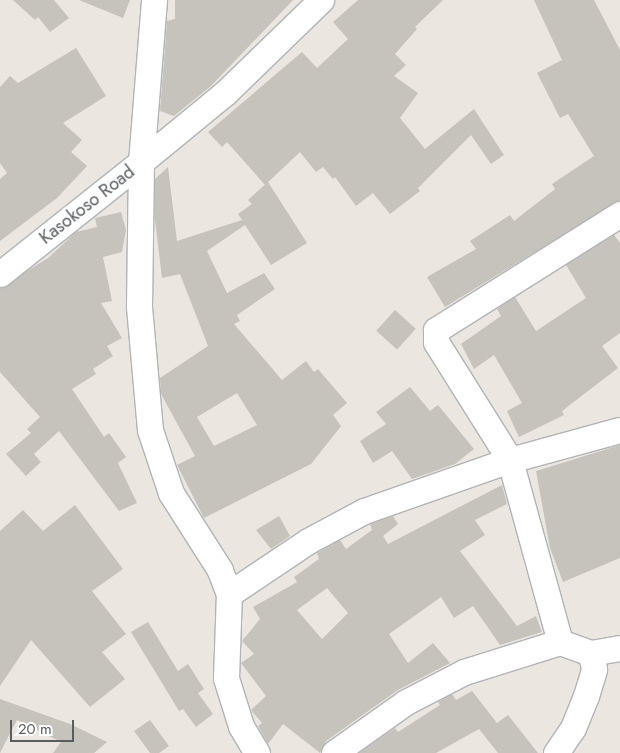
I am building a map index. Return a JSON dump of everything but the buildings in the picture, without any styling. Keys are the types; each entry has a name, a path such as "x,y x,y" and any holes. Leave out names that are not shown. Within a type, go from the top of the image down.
{"street":[{"name":"Kasokoso Road","path":"0,274 142,162 154,0"},
{"path":"257,753 241,726 226,678 229,594 220,570 171,493 150,430 139,306 142,162 225,93 321,0"},
{"path":"560,642 510,460 436,342 436,330 620,214"},
{"path":"229,594 342,521 510,460 620,430"},
{"path":"334,753 357,734 440,683 560,642 592,652 620,648"},
{"path":"556,753 574,728 586,696 594,669 592,652"}]}
